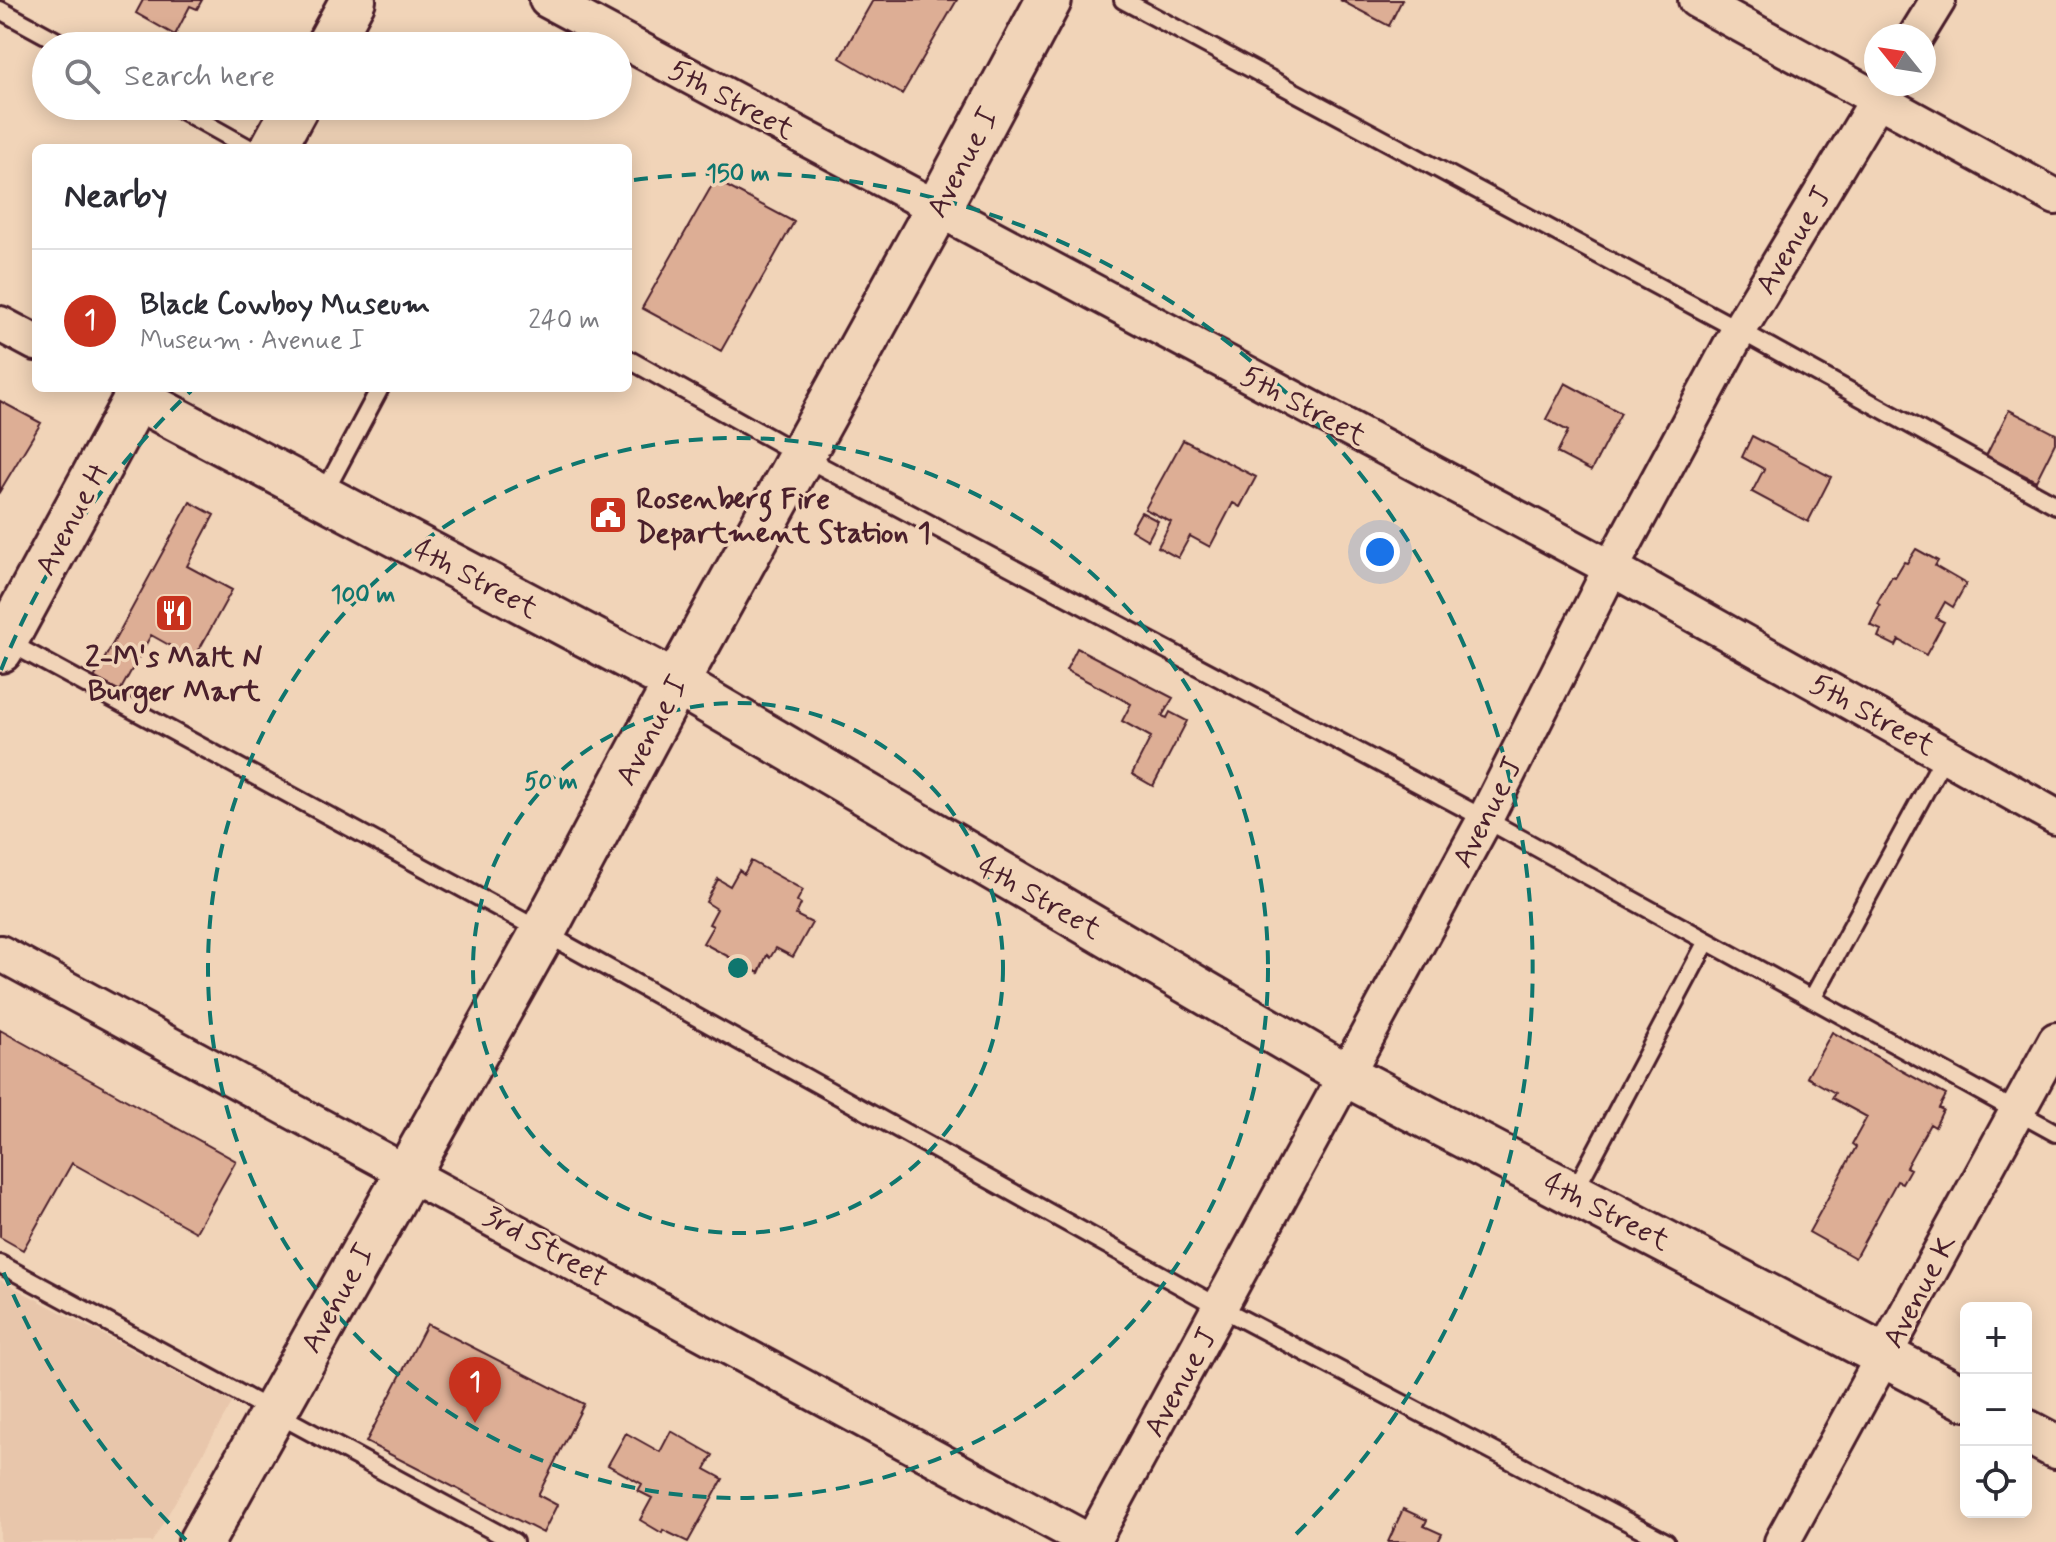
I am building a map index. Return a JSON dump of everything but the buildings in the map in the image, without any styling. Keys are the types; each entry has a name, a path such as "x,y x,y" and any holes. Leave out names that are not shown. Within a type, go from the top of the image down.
{"main road":[{"path":"336,32 353,0"},
{"name":"Avenue I","path":"201,1542 543,932 1049,0"},
{"path":"275,144 288,120"},
{"name":"Avenue H","path":"2,642 131,392"}],"street":[{"name":"5th Street","path":"547,0 606,32"},
{"path":"1696,0 1864,83"},
{"path":"1923,24 1938,0"},
{"name":"5th Street","path":"632,46 1611,568 2056,817"},
{"name":"Avenue J","path":"1091,1542 1485,819 1611,568 1739,330 1880,96"},
{"path":"1889,96 2056,197"},
{"path":"0,324 32,341"},
{"name":"4th Street","path":"134,392 322,496 676,683 1346,1075 1960,1396"},
{"name":"3rd Street","path":"0,953 1091,1542"},
{"name":"Avenue K","path":"1782,1542 2056,1040"},
{"path":"2032,1434 2056,1447"}],"lane":[{"path":"1123,0 1739,330 2056,505"},
{"path":"0,10 40,32"},
{"path":"199,120 242,144"},
{"path":"632,361 802,456 1485,819 2056,1133"},
{"path":"322,496 378,392"},
{"path":"2,642 543,932 1221,1308 1666,1542"},
{"path":"1812,999 1945,755"},
{"path":"1574,1194 1707,941"},
{"path":"0,1264 514,1542"}],"shaded area":[{"path":"0,1280 232,1403 152,1542 0,1542"}],"place":[{"name":"Rosenberg Fire Department Station 1","path":"608,515"},
{"name":"2-M's Malt N Burger Mart","path":"174,613"},
{"name":"Black Cowboy Museum","path":"475,1423"}]}
